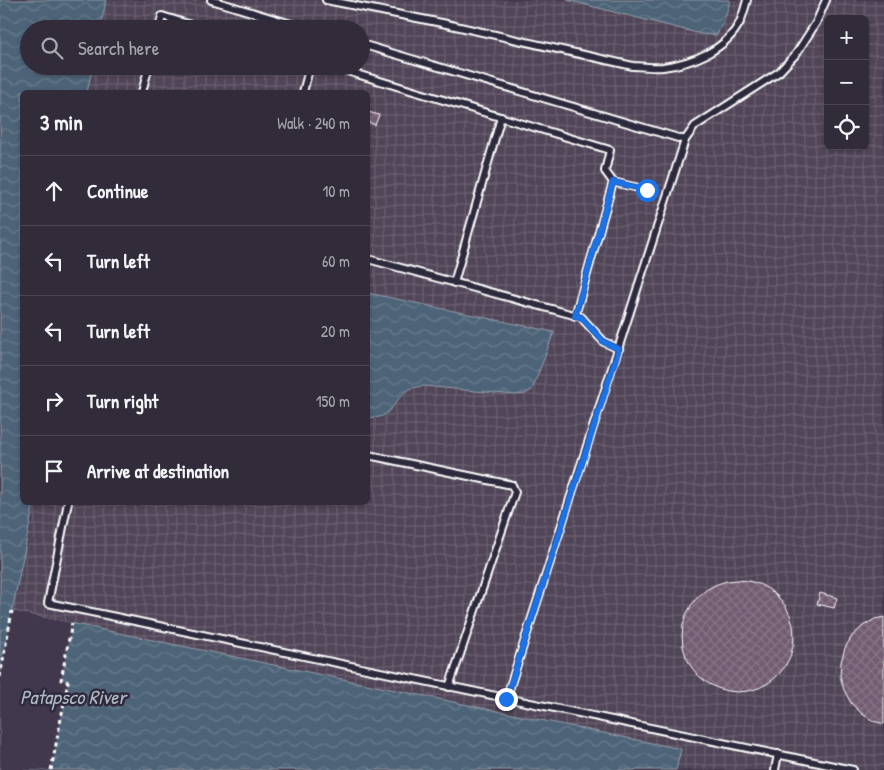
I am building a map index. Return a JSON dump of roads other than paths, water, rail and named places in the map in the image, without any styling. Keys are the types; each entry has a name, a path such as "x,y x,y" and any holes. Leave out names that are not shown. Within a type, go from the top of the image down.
{"lane":[{"path":"211,0 278,20"},
{"path":"326,0 442,23 632,66 663,67 692,61 713,50 729,38 740,22 748,0"},
{"path":"506,699 685,140 695,126 779,72 796,54 816,23 826,0"},
{"path":"161,20 162,16 175,20"},
{"path":"370,47 685,140"},
{"path":"143,90 147,75"},
{"path":"304,90 308,75"},
{"path":"360,75 610,150 605,171 613,182 647,190"},
{"path":"454,282 501,117"},
{"path":"575,316 613,182"},
{"path":"370,260 581,317 604,342 619,349"},
{"path":"370,455 512,485 515,492 449,687"},
{"path":"67,505 48,603 853,770"},
{"path":"775,770 778,754"}],"water":[{"name":"Patapsco River","path":"0,0 106,0 102,20 20,20 20,75 91,75 87,90 20,90 20,505 34,505 12,611 681,749 676,770 0,770"},
{"path":"567,0 730,0 717,35 701,34"},
{"path":"370,293 554,332 532,390 525,394 515,395 424,386 416,387 403,394 386,413 375,418 370,417"}]}
